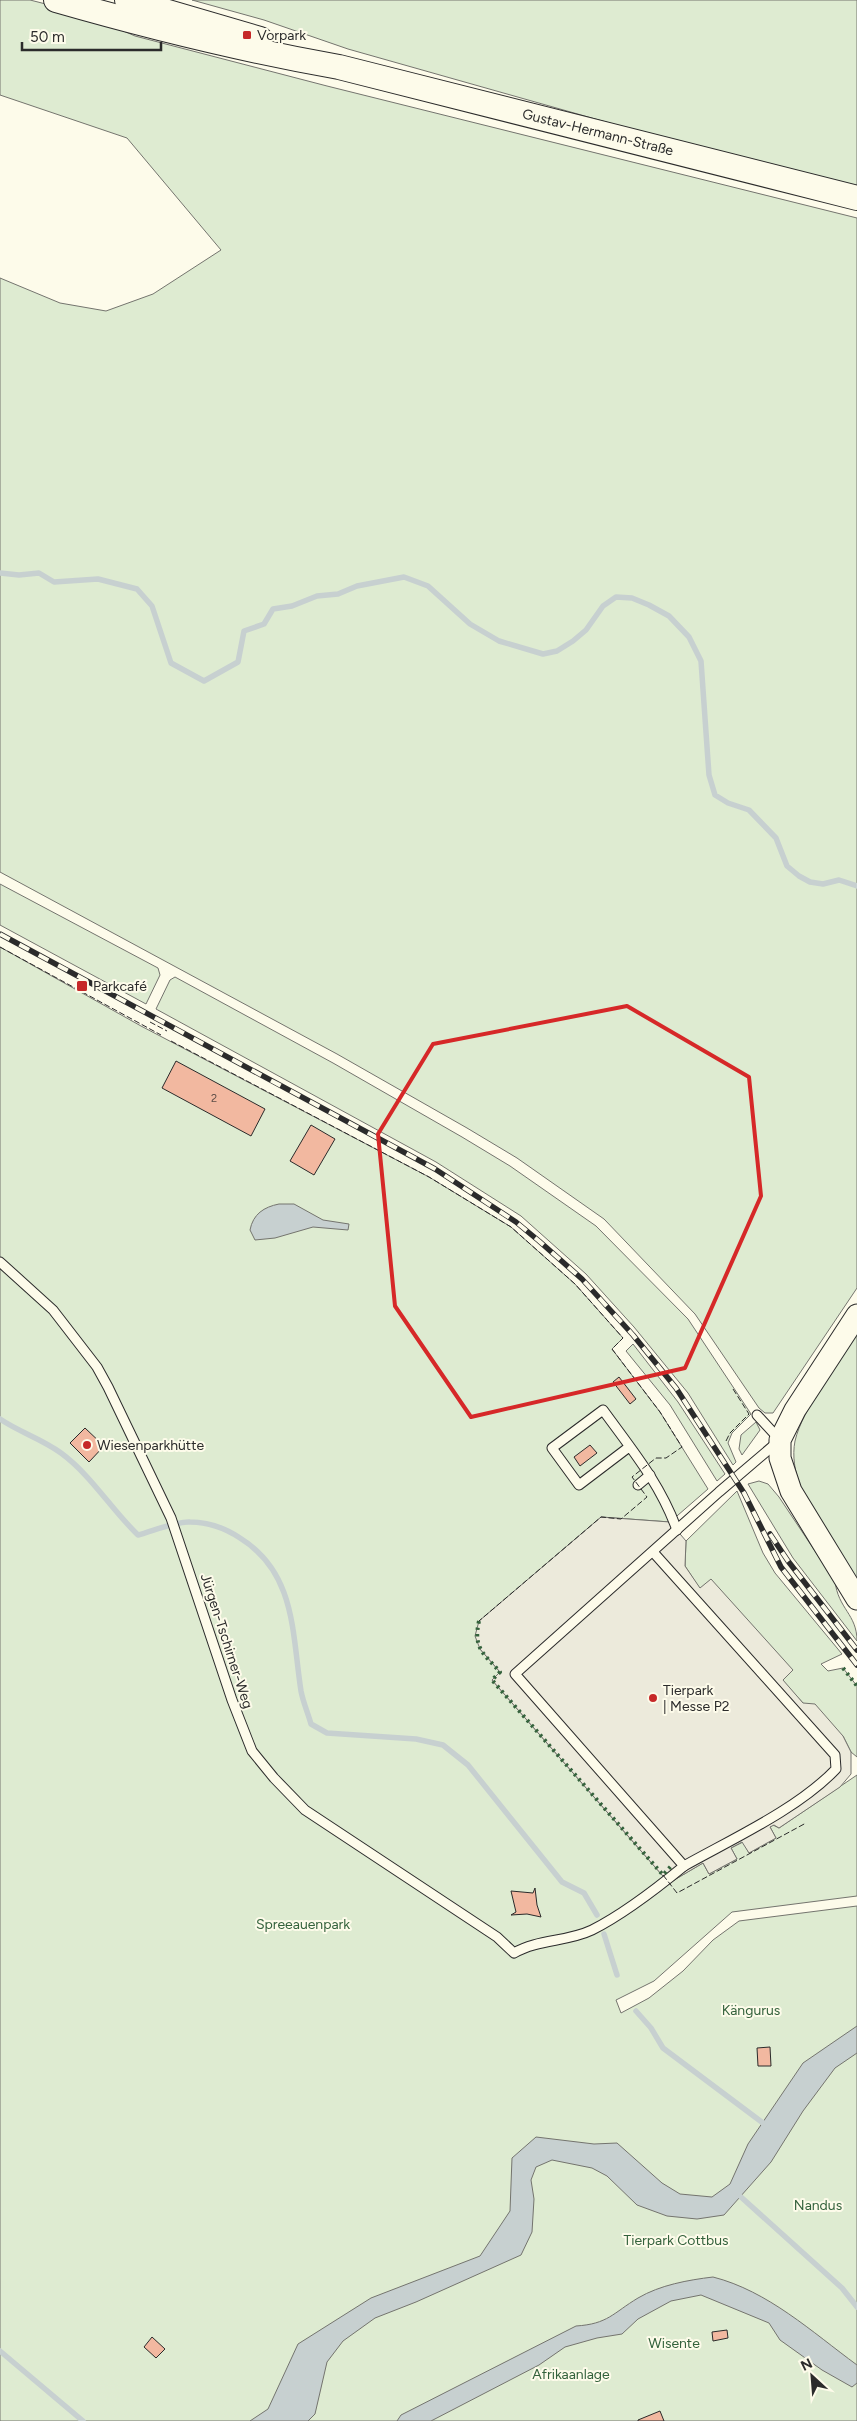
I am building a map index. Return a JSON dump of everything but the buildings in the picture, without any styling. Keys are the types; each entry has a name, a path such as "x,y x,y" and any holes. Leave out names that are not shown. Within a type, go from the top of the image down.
{"main road":[{"name":"Gustav-Hermann-Straße","path":"56,0 229,47 339,67 857,198"},
{"name":"Gustav-Hermann-Straße","path":"127,0 279,44 339,67"}],"street":[{"path":"857,1315 795,1410 780,1440 780,1458 791,1491 857,1599"}],"lane":[{"name":"Jürgen-Tschirner-Weg","path":"0,1262 53,1310 97,1367 171,1518 176,1538 190,1572 241,1725 252,1751 274,1778 305,1810 498,1937 514,1953 527,1946 591,1930 636,1902 684,1866"},
{"path":"630,1447 579,1485 552,1448 603,1410 630,1447 650,1475 667,1502 677,1530"},
{"path":"653,1552 836,1755 836,1769 825,1781 765,1821 684,1866 515,1674 677,1530 780,1440 758,1415"},
{"path":"638,1485 650,1475"}],"highlighted area":[{"path":"627,1006 749,1077 761,1196 685,1368 471,1417 395,1306 378,1134 433,1044"}],"green space":[{"path":"0,0 30,0 85,14 135,36 327,86 857,218 857,1288 773,1413 765,1413 759,1408 695,1314 604,1219 517,1158 337,1054 0,872 0,278 60,303 106,311 153,294 221,250 127,138 0,95"},
{"path":"192,0 857,0 857,188 786,173 348,49 264,20"},
{"path":"0,884 158,968 160,975 146,1004 0,925"},
{"name":"Spreeauenpark","path":"0,947 141,1026 429,1177 511,1227 575,1284 623,1338 612,1349 660,1412 708,1489 670,1522 601,1517 480,1649 500,1672 492,1680 669,1883 703,1863 709,1874 737,1859 731,1848 743,1842 749,1853 776,1838 770,1827 773,1825 779,1828 857,1775 857,1896 732,1912 654,1981 616,2000 621,2013 649,1998 683,1971 713,1940 739,1921 857,1906 857,2421 0,2421"},
{"path":"175,977 333,1063 462,1137 510,1166 596,1226 688,1319 751,1414 732,1433 728,1443 736,1462 733,1465 688,1393 634,1327 586,1274 521,1216 436,1162 156,1009 170,980"},
{"path":"857,1334 857,1586 800,1486 795,1470 794,1452 795,1441 805,1414"},
{"path":"633,1344 678,1402 725,1474 717,1481 670,1405 626,1351"},
{"path":"756,1422 760,1430 742,1455 739,1449 741,1435"},
{"path":"759,1481 768,1484 779,1497 835,1581 840,1598 854,1624 857,1641 793,1558 748,1484"},
{"path":"737,1491 763,1553 775,1573 842,1654 821,1664 828,1671 843,1668 857,1686 857,1757 851,1752 843,1736 803,1703 782,1680 792,1670 711,1580 700,1589 685,1566 686,1541"}],"shaded area":[{"path":"279,1204 294,1204 323,1220 349,1224 348,1230 313,1227 275,1238 255,1240 250,1230 251,1224 264,1209"},
{"name":"Tierpark | Messe P2","path":"601,1517 670,1522 686,1541 685,1566 700,1588 711,1579 793,1670 783,1680 803,1703 815,1704 843,1736 851,1752 851,1774 840,1787 779,1828 774,1825 770,1827 776,1838 749,1853 742,1842 731,1848 737,1859 709,1874 703,1863 669,1883 492,1680 500,1672 480,1649 475,1636 479,1621"},
{"path":"857,2026 857,2053 835,2068 803,2111 771,2162 724,2215 697,2219 667,2216 637,2205 607,2176 592,2168 552,2160 536,2167 531,2180 534,2199 532,2232 521,2255 416,2302 375,2318 343,2341 327,2362 315,2414 308,2421 250,2421 268,2409 298,2344 371,2298 480,2256 510,2211 512,2158 536,2137 594,2144 617,2143 662,2183 680,2194 712,2197 730,2184 748,2144 803,2063"},
{"path":"713,2277 733,2283 771,2302 806,2326 857,2365 857,2383 852,2387 822,2370 780,2340 769,2323 701,2295 671,2301 638,2319 622,2334 597,2338 565,2347 539,2365 431,2421 397,2421 401,2415 576,2326 596,2323 610,2317 647,2293 674,2284"}],"waterway":[{"path":"0,573 19,575 39,573 54,582 98,579 137,589 152,606 171,663 204,681 238,662 244,631 264,624 273,609 292,606 317,596 338,594 357,586 404,577 428,586 470,624 499,641 543,654 557,651 573,641 586,630 603,606 616,597 632,598 669,616 689,637 701,661 709,775 715,795 728,803 749,810 776,838 787,866 799,876 810,882 823,884 839,880 857,886"},
{"path":"0,1419 54,1448 72,1462 138,1535 178,1523 203,1523 228,1531 258,1552 272,1569 282,1586 293,1626 301,1691 311,1724 327,1733 416,1739 443,1745 468,1765 562,1882 584,1893 597,1915"},
{"path":"604,1934 617,1975"},
{"path":"636,2011 651,2028 663,2048 763,2123"},
{"path":"741,2197 842,2288 857,2307"},
{"path":"0,2351 83,2421"}],"railway":[{"path":"0,934 435,1169 516,1222 539,1241 582,1279 633,1335 676,1388 744,1493 781,1567 857,1665"},
{"path":"770,1534 788,1561 857,1650"}],"hedge":[{"path":"479,1621 477,1638 481,1650 500,1672 492,1680 663,1875 672,1865"},
{"path":"843,1668 857,1686"}],"fence":[{"path":"0,947 161,1035"},
{"path":"150,1022 167,1031"},
{"path":"171,1041 429,1177 511,1227 575,1284 623,1338 612,1349 660,1412 682,1447 666,1458 656,1458 632,1477 647,1497 621,1519 601,1517 479,1621"},
{"path":"726,1441 730,1433 749,1414 733,1389"},
{"path":"663,1875 677,1893 806,1823"}],"place":[{"name":"Vorpark","path":"247,35"},
{"name":"Parkcafé","path":"82,986"},
{"name":"Wiesenparkhütte","path":"87,1445"},
{"name":"Tierpark | Messe P2","path":"653,1698"}],"park label":[{"name":"Kängurus","path":"751,2010"},
{"name":"Nandus","path":"818,2205"},
{"name":"Tierpark Cottbus","path":"676,2240"},
{"name":"Wisente","path":"674,2343"},
{"name":"Afrikaanlage","path":"571,2374"}]}
